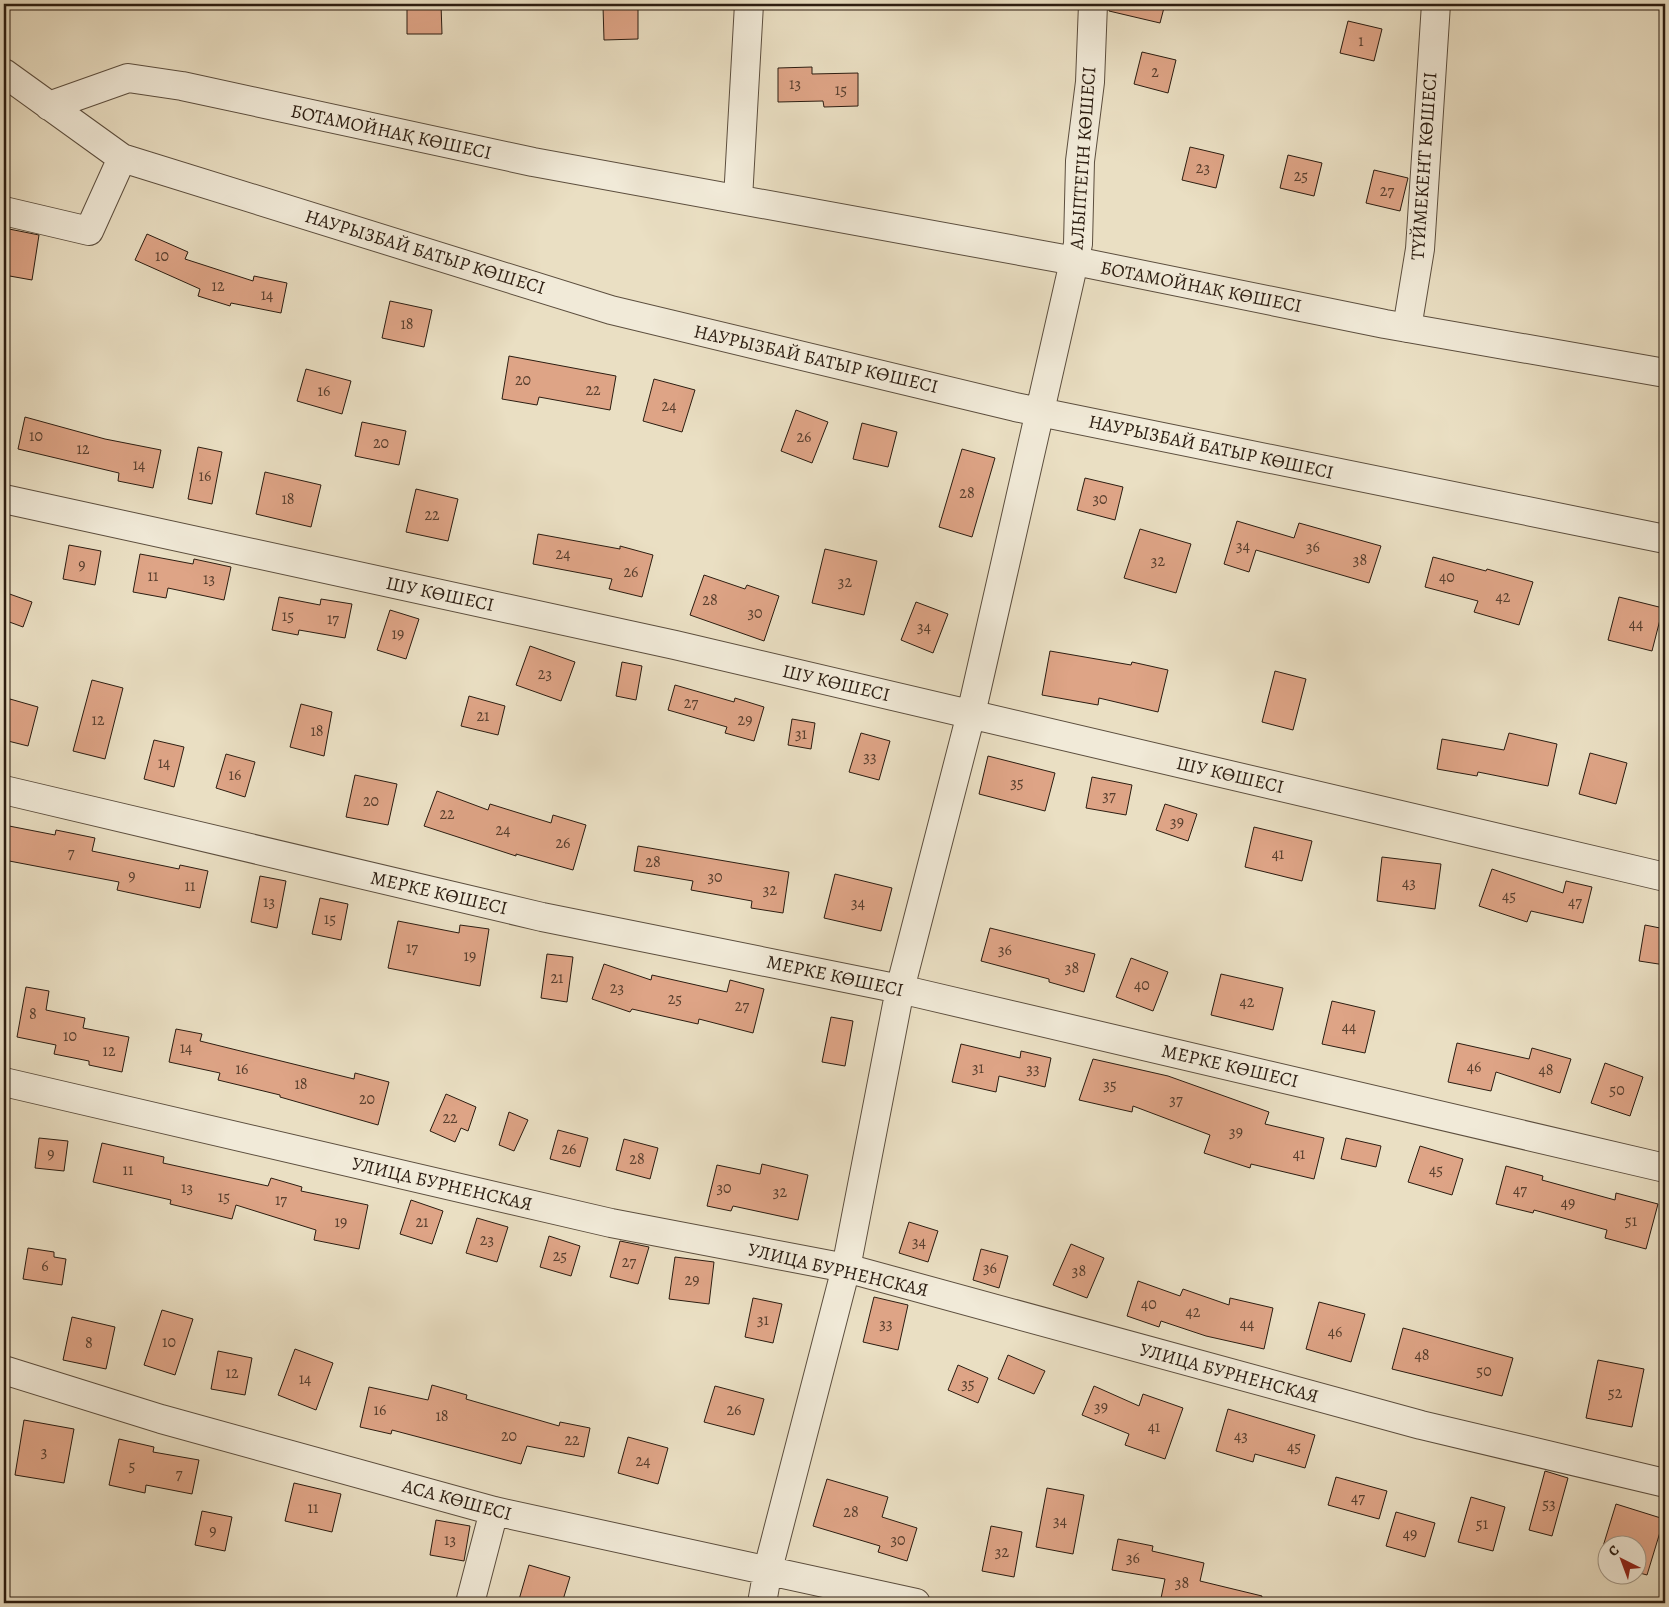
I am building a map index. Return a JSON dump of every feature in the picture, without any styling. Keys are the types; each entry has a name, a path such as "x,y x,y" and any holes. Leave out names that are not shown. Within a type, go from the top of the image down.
{"street":[{"path":"738,199 749,4"},
{"name":"АЛЫПТЕГІН КӨШЕСІ","path":"762,1603 768,1569 846,1268 900,989 971,714 1078,244 1080,161 1090,82 1093,4"},
{"name":"ТҮЙМЕКЕНТ КӨШЕСІ","path":"1407,328 1420,249 1436,4"},
{"name":"НАУРЫЗБАЙ БАТЫР КӨШЕСІ","path":"4,73 122,158 611,310 1040,412 1665,539"},
{"name":"БОТАМОЙНАҚ КӨШЕСІ","path":"49,106 128,78 182,86 533,162 1074,261 1407,328 1665,373"},
{"path":"4,211 89,231 122,158"},
{"name":"ШУ КӨШЕСІ","path":"4,499 685,648 1665,877"},
{"name":"МЕРКЕ КӨШЕСІ","path":"4,790 542,917 900,989 1665,1168"},
{"name":"УЛИЦА БУРНЕНСКАЯ","path":"4,1082 611,1223 846,1268 1421,1425 1665,1483"},
{"name":"АСА КӨШЕСІ","path":"4,1370 161,1419 494,1510 916,1603"},
{"path":"470,1603 494,1510"}],"building":[{"path":"407,4 441,4 442,34 407,34"},
{"path":"1109,4 1165,4 1160,23 1109,11"},
{"path":"638,5 638,39 604,40 603,6"},
{"path":"1348,21 1382,29 1374,61 1340,53"},
{"path":"1142,52 1176,60 1168,93 1134,84"},
{"path":"812,67 812,74 858,73 858,106 824,107 823,101 778,102 778,68"},
{"path":"1190,147 1224,155 1216,188 1182,180"},
{"path":"1288,155 1322,163 1314,196 1280,188"},
{"path":"1374,170 1408,178 1400,211 1366,203"},
{"path":"4,228 39,235 32,280 4,275"},
{"path":"147,234 188,252 185,259 253,281 254,276 287,283 281,313 231,303 230,306 198,296 200,289 135,260"},
{"path":"390,301 432,310 424,347 382,338"},
{"path":"509,356 616,376 610,410 539,397 537,405 502,399"},
{"path":"306,369 351,381 342,414 297,401"},
{"path":"654,379 695,390 682,432 643,421"},
{"path":"796,410 828,422 812,463 781,451"},
{"path":"25,417 105,439 161,450 153,488 118,481 119,473 18,449"},
{"path":"362,422 406,431 399,465 355,456"},
{"path":"862,423 897,432 888,467 853,459"},
{"path":"198,447 222,452 212,504 188,499"},
{"path":"962,449 995,458 972,537 939,527"},
{"path":"265,472 321,485 311,527 256,514"},
{"path":"1085,478 1123,487 1115,520 1077,510"},
{"path":"416,489 458,499 448,541 406,532"},
{"path":"1237,521 1294,538 1299,523 1381,546 1369,583 1256,550 1249,572 1224,564"},
{"path":"1140,529 1191,544 1176,593 1124,578"},
{"path":"538,534 620,549 620,546 653,555 642,597 609,589 612,579 533,564"},
{"path":"69,545 101,551 95,585 63,579"},
{"path":"825,549 877,561 864,615 812,603"},
{"path":"140,554 193,564 194,559 231,567 224,600 168,588 166,598 133,592"},
{"path":"1433,557 1533,582 1519,625 1474,612 1478,601 1425,587"},
{"path":"704,575 745,589 747,585 779,596 764,641 690,615"},
{"path":"4,592 32,602 23,627 4,620"},
{"path":"279,597 320,605 321,599 352,604 345,638 299,630 298,635 272,630"},
{"path":"1619,597 1663,608 1652,651 1608,640"},
{"path":"916,602 948,614 933,653 901,640"},
{"path":"390,610 419,619 406,659 377,650"},
{"path":"530,646 575,662 561,701 516,685"},
{"path":"1050,651 1131,665 1132,662 1168,670 1158,712 1099,698 1098,705 1042,695"},
{"path":"622,662 642,666 636,700 616,696"},
{"path":"1275,671 1306,679 1293,730 1262,722"},
{"path":"92,680 123,688 105,759 73,751"},
{"path":"675,685 734,702 735,698 764,707 754,741 725,733 727,727 668,710"},
{"path":"469,696 505,706 498,735 461,726"},
{"path":"10,699 38,707 28,746 4,740 4,722"},
{"path":"301,704 332,712 324,756 290,747"},
{"path":"792,719 815,723 811,749 788,745"},
{"path":"861,733 890,741 879,780 849,772"},
{"path":"1509,733 1557,744 1548,786 1478,772 1477,776 1437,769 1442,739 1504,750"},
{"path":"154,740 184,747 174,787 144,779"},
{"path":"1590,753 1627,763 1616,804 1579,794"},
{"path":"226,754 255,762 245,797 216,788"},
{"path":"988,756 1055,773 1045,811 979,794"},
{"path":"355,775 397,784 388,825 346,817"},
{"path":"1092,777 1132,785 1126,815 1086,808"},
{"path":"437,791 488,810 490,804 551,823 553,815 586,825 573,870 516,854 516,856 424,826"},
{"path":"1165,804 1197,814 1188,841 1156,830"},
{"path":"4,825 55,835 56,830 95,838 92,851 179,869 180,865 208,871 200,908 117,890 119,882 4,860"},
{"path":"1254,827 1312,841 1302,881 1245,867"},
{"path":"638,846 789,872 783,913 751,908 752,901 691,890 693,881 634,871"},
{"path":"1382,857 1441,864 1435,909 1377,901"},
{"path":"1492,869 1563,893 1566,881 1592,887 1583,923 1531,911 1527,922 1479,906"},
{"path":"835,874 892,888 881,931 824,918"},
{"path":"260,876 286,881 277,928 251,922"},
{"path":"320,898 348,904 341,940 312,934"},
{"path":"398,921 459,933 460,925 489,929 480,986 388,968"},
{"path":"1645,925 1665,929 1665,965 1639,961"},
{"path":"990,928 1095,954 1084,992 1049,982 1049,979 981,961"},
{"path":"547,954 573,957 567,1002 541,998"},
{"path":"1131,958 1168,972 1153,1011 1116,997"},
{"path":"604,964 651,980 652,975 727,992 730,980 764,989 753,1033 699,1019 698,1024 632,1009 630,1012 592,999"},
{"path":"1221,974 1283,988 1273,1030 1211,1015"},
{"path":"26,987 49,991 46,1010 85,1018 83,1028 129,1037 122,1072 89,1065 89,1061 54,1054 56,1045 17,1037"},
{"path":"1332,1001 1375,1011 1365,1053 1322,1044"},
{"path":"831,1017 853,1021 845,1066 822,1062"},
{"path":"176,1029 202,1034 200,1041 354,1079 355,1073 389,1082 378,1125 280,1097 280,1095 218,1080 220,1073 169,1062"},
{"path":"1457,1043 1529,1059 1532,1048 1571,1059 1560,1093 1496,1072 1491,1091 1448,1082"},
{"path":"961,1044 1020,1058 1021,1051 1051,1058 1045,1087 999,1076 996,1092 952,1082"},
{"path":"1093,1059 1168,1076 1269,1112 1265,1124 1324,1138 1314,1179 1251,1164 1250,1168 1204,1153 1210,1135 1133,1106 1132,1112 1079,1100"},
{"path":"1605,1063 1643,1077 1630,1116 1591,1103"},
{"path":"446,1094 476,1107 468,1131 461,1128 455,1142 430,1131"},
{"path":"509,1112 528,1120 514,1151 499,1145"},
{"path":"558,1130 588,1138 580,1167 550,1159"},
{"path":"39,1138 68,1141 64,1171 35,1168"},
{"path":"1346,1138 1381,1146 1376,1167 1341,1159"},
{"path":"624,1139 658,1148 650,1179 616,1170"},
{"path":"102,1143 164,1157 163,1163 268,1186 271,1178 302,1187 301,1191 368,1205 359,1249 314,1240 316,1230 236,1205 232,1219 170,1204 171,1200 93,1182"},
{"path":"1420,1146 1463,1159 1452,1195 1408,1182"},
{"path":"762,1164 808,1175 798,1220 733,1206 731,1211 707,1206 717,1165 760,1174"},
{"path":"1506,1166 1543,1176 1542,1180 1615,1200 1616,1193 1658,1204 1646,1249 1605,1238 1607,1230 1534,1210 1533,1213 1496,1204"},
{"path":"411,1200 443,1211 432,1244 400,1234"},
{"path":"477,1218 508,1227 497,1262 466,1253"},
{"path":"909,1222 938,1231 928,1262 899,1253"},
{"path":"549,1236 580,1246 571,1276 540,1267"},
{"path":"620,1241 649,1247 638,1284 610,1277"},
{"path":"1071,1244 1104,1258 1087,1298 1053,1285"},
{"path":"28,1248 54,1252 54,1257 66,1259 62,1285 23,1279"},
{"path":"981,1249 1008,1256 999,1288 973,1280"},
{"path":"675,1257 714,1262 709,1304 669,1299"},
{"path":"1138,1281 1180,1296 1183,1289 1229,1305 1230,1298 1273,1308 1264,1349 1206,1336 1161,1321 1159,1327 1127,1316"},
{"path":"874,1297 908,1305 898,1350 863,1342"},
{"path":"753,1298 782,1304 773,1343 745,1337"},
{"path":"1319,1302 1365,1314 1351,1362 1306,1349"},
{"path":"162,1310 193,1319 175,1375 144,1365"},
{"path":"72,1317 115,1327 106,1369 63,1360"},
{"path":"1403,1328 1513,1358 1502,1396 1392,1369"},
{"path":"295,1349 333,1363 316,1410 278,1395"},
{"path":"218,1351 252,1358 245,1395 211,1389"},
{"path":"1008,1355 1045,1371 1034,1394 998,1379"},
{"path":"1598,1360 1644,1369 1632,1427 1586,1418"},
{"path":"958,1365 988,1378 978,1403 948,1390"},
{"path":"432,1385 467,1395 466,1399 559,1426 560,1422 590,1428 584,1457 527,1446 521,1464 392,1430 391,1434 360,1427 369,1387 428,1400"},
{"path":"715,1386 764,1399 754,1435 704,1422"},
{"path":"1094,1386 1139,1406 1143,1394 1183,1408 1165,1459 1125,1445 1129,1434 1082,1415"},
{"path":"1228,1409 1315,1435 1305,1468 1255,1454 1253,1462 1216,1451"},
{"path":"24,1420 74,1429 64,1483 15,1475"},
{"path":"628,1437 668,1448 658,1484 618,1473"},
{"path":"119,1439 154,1447 153,1452 199,1460 192,1494 146,1485 145,1493 109,1485"},
{"path":"1545,1471 1568,1478 1552,1536 1529,1530"},
{"path":"1336,1477 1387,1491 1379,1519 1328,1505"},
{"path":"827,1479 888,1497 882,1517 917,1528 907,1561 878,1552 880,1546 813,1526"},
{"path":"294,1483 341,1494 332,1532 285,1521"},
{"path":"1047,1488 1084,1495 1073,1554 1036,1547"},
{"path":"1471,1497 1505,1507 1493,1551 1458,1542"},
{"path":"1616,1504 1664,1519 1647,1575 1646,1534 1607,1534"},
{"path":"202,1511 232,1517 225,1551 195,1545"},
{"path":"1396,1512 1435,1523 1425,1557 1386,1546"},
{"path":"436,1520 470,1526 464,1561 430,1555"},
{"path":"991,1526 1022,1532 1014,1577 982,1571"},
{"path":"1118,1539 1153,1546 1152,1551 1204,1563 1200,1581 1262,1596 1261,1603 1160,1603 1165,1579 1112,1570"},
{"path":"529,1565 570,1577 562,1603 518,1603"}]}
